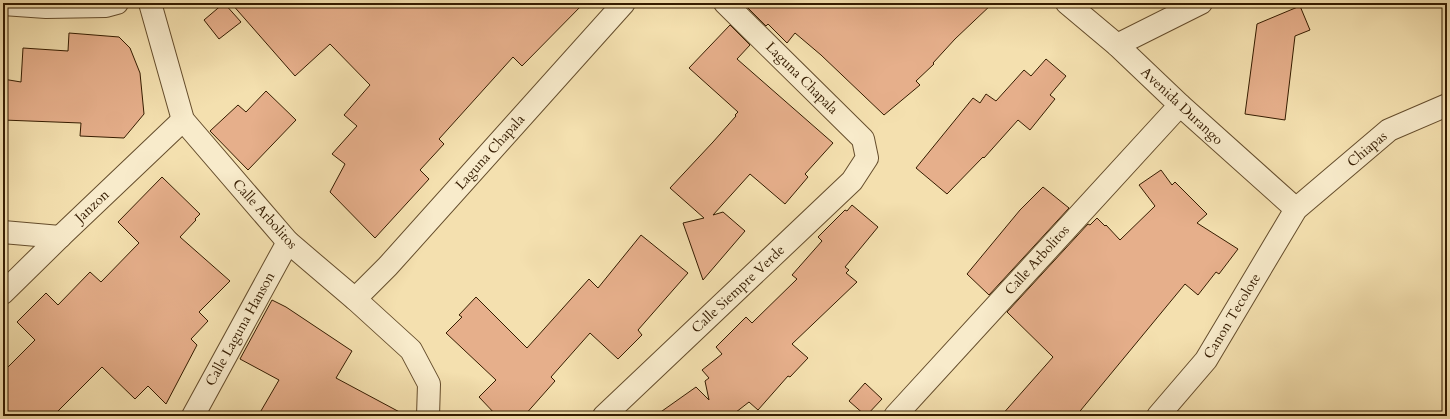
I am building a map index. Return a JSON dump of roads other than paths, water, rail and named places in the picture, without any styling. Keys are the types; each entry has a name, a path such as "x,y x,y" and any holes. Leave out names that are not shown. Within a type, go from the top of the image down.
{"street":[{"path":"3,4 46,7 106,6 117,3"},
{"name":"Calle Arbolitos","path":"150,3 183,120 288,242 355,299 411,350 429,384 428,416"},
{"name":"Laguna Chapala","path":"355,299 388,266 624,3"},
{"name":"Laguna Chapala","path":"725,3 863,139 867,158"},
{"name":"Avenida Durango","path":"1067,3 1117,45 1180,105 1296,209"},
{"path":"1117,45 1201,3"},
{"name":"Calle Arbolitos","path":"895,416 1180,105"},
{"name":"Chiapas","path":"1296,209 1389,130 1447,105"},
{"name":"Janzon","path":"3,293 183,120"},
{"name":"Calle Siempre Verde","path":"604,416 852,181 867,158"},
{"name":"Canon Tecolote","path":"1158,416 1206,360 1296,209"},
{"path":"3,232 60,237"},
{"name":"Calle Laguna Hanson","path":"193,416 288,242"}]}
